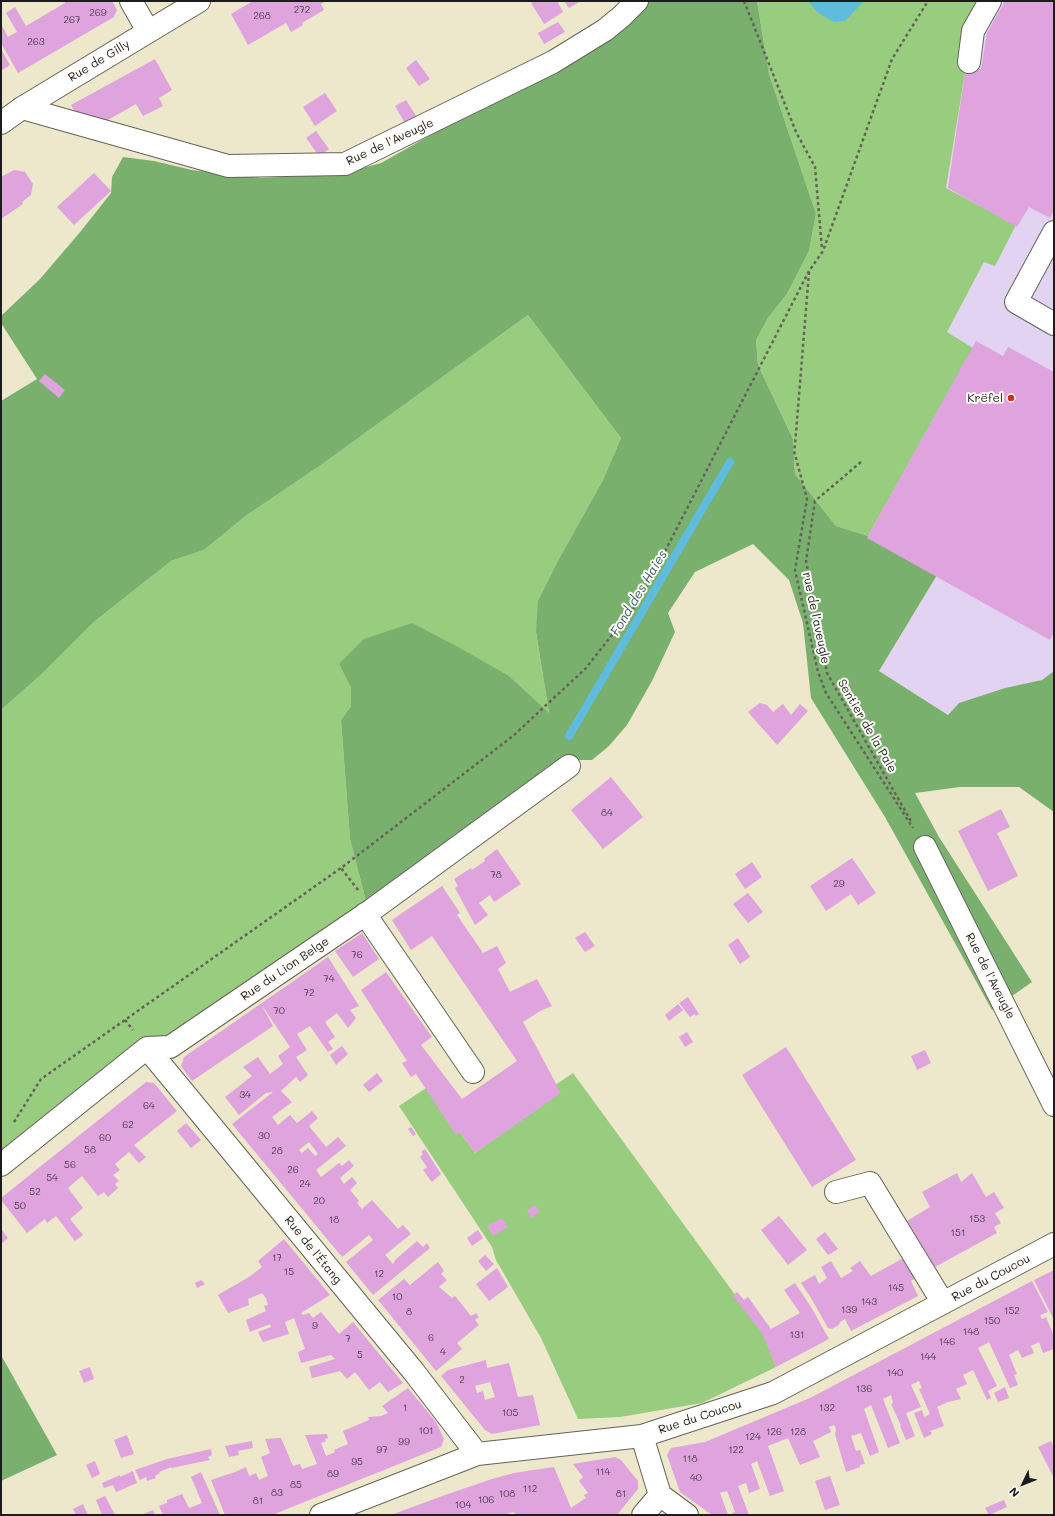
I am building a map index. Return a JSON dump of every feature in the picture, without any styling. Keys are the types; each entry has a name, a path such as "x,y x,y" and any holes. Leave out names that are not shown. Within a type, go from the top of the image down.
{"street":[{"path":"131,1 148,31"},
{"name":"Rue de Gilly","path":"1,123 22,108 199,1"},
{"name":"Rue de l'Aveugle","path":"22,108 228,166 345,164 553,62 605,30 637,1"},
{"path":"969,62 973,31 990,1"},
{"path":"1051,243 1016,302 1054,324"},
{"name":"Rue du Lion Belge","path":"147,1048 170,1047 369,912 569,766"},
{"name":"Rue de l'Aveugle","path":"925,847 1054,1105"},
{"path":"369,912 473,1072"},
{"path":"1,1165 147,1048"},
{"name":"Rue de l'Étang","path":"147,1048 414,1372 477,1454"},
{"path":"836,1192 870,1184 943,1303"},
{"name":"Rue du Coucou","path":"321,1515 477,1454 642,1436 773,1393 1054,1244"},
{"path":"642,1436 660,1495 687,1515"},
{"path":"643,1515 660,1495"}],"path":[{"path":"744,1 796,132 815,167 822,251"},
{"path":"13,1123 41,1078 341,868 513,736 585,669 640,600 810,271 822,251 892,59 928,1"},
{"name":"rue de l'aveugle","path":"810,271 794,452 807,499 795,570 818,672 826,693 925,847"},
{"name":"Sentier de la Pale","path":"861,462 815,501 806,561 827,673 925,847"},
{"path":"341,868 369,912"}],"shaded area":[{"path":"987,1 1054,1 1054,671 1042,680 1005,688 959,703 948,715 879,671 937,575 868,536 973,348 947,332 984,261 995,265 1016,225 946,188 966,67"}],"green space":[{"path":"648,1 757,1 769,74 816,214 809,251 787,294 768,318 756,340 758,365 793,439 795,474 836,526 868,536 937,575 879,671 948,715 959,703 1005,688 1042,680 1054,671 1054,812 1019,787 960,787 915,793 939,837 1032,982 992,1010 885,817 811,698 803,623 789,580 753,544 695,572 668,613 675,632 652,681 627,725 609,746 592,760 562,760 367,905 350,839 341,720 351,706 351,688 339,664 364,639 412,623 509,676 549,713 536,632 538,601 560,557 603,480 621,438 528,315 321,465 247,515 204,550 171,561 95,621 44,672 1,710 1,401 37,379 1,323 1,316 40,279 111,193 112,177 123,157 154,161 192,170 261,178 340,174 381,163 495,99 624,21"},
{"path":"757,1 987,1 966,67 946,188 1016,225 995,266 984,262 947,332 973,348 868,536 836,526 795,474 793,439 758,365 756,340 768,318 787,294 809,251 816,214 769,74"},
{"path":"528,315 621,438 603,480 560,557 536,632 549,714 509,676 339,664 351,688 351,706 341,720 350,839 367,905 1,1155 1,710 44,672 95,621 171,561 204,550 247,515 321,465"},
{"path":"573,1073 763,1333 776,1367 702,1403 620,1417 578,1419 541,1338 496,1260 492,1247 399,1106 426,1088 456,1134 460,1132 475,1153 544,1104 539,1096"},
{"path":"1,1355 57,1455 1,1481"}],"water":[{"path":"808,1 864,1 845,21 834,22 817,12"}],"building":[{"path":"64,1 112,1 117,10 114,17 18,73 1,43 1,24 8,37 17,32 6,13 15,7 26,26 65,3"},
{"path":"253,1 326,1 321,4 324,10 302,23 303,25 291,32 286,23 248,45 231,14"},
{"path":"535,1 557,1 563,12 544,24 531,3"},
{"path":"564,1 581,1 569,8"},
{"path":"1005,1 1054,1 1054,210 1050,218 1029,207 1017,227 948,188 966,66 981,69 987,33"},
{"path":"558,22 565,32 544,44 538,33"},
{"path":"1,49 10,65 1,71"},
{"path":"155,59 172,90 159,98 163,106 143,116 136,104 99,125 77,116 71,105"},
{"path":"416,60 430,79 419,86 406,68"},
{"path":"325,93 337,111 315,126 303,107"},
{"path":"406,100 418,119 406,125 395,106"},
{"path":"316,131 329,149 319,156 306,138"},
{"path":"14,170 25,172 33,184 31,195 22,202 23,204 1,219 1,177"},
{"path":"94,173 111,191 74,225 57,207"},
{"path":"976,341 1003,356 1008,347 1054,372 1054,632 1050,640 867,538"},
{"path":"45,374 65,390 59,398 39,381"},
{"path":"760,703 767,705 773,712 783,704 791,715 800,704 808,711 777,745 748,712"},
{"path":"611,777 643,817 603,849 571,810"},
{"path":"1001,809 1010,827 997,833 1018,876 988,891 958,831"},
{"path":"497,849 521,884 494,902 490,895 479,903 488,915 475,925 455,888 458,886 454,879 471,868 472,870 485,861 484,859"},
{"path":"852,858 876,893 858,905 851,894 826,911 810,886"},
{"path":"752,862 762,877 745,889 735,874"},
{"path":"442,886 460,913 457,915 483,953 497,946 506,963 498,969 510,992 537,979 552,1006 540,1011 523,1022 561,1093 475,1153 460,1132 456,1135 416,1074 411,1077 402,1063 407,1061 361,990 386,972 432,1037 421,1045 462,1099 517,1061 432,936 411,950 392,920"},
{"path":"748,893 763,912 748,923 733,904"},
{"path":"585,932 595,946 585,952 575,938"},
{"path":"362,933 379,959 353,977 335,951"},
{"path":"738,938 750,957 740,964 728,945"},
{"path":"328,957 359,1006 350,1010 356,1018 348,1028 337,1013 325,1022 335,1037 328,1042 333,1049 328,1052 310,1026 297,1034 307,1050 296,1057 308,1075 300,1082 296,1077 281,1091 292,1102 272,1117 278,1125 290,1115 297,1123 312,1111 318,1118 309,1126 326,1147 338,1137 346,1146 316,1170 321,1177 339,1163 342,1166 349,1160 354,1166 340,1178 344,1184 352,1177 357,1183 350,1190 359,1201 357,1203 362,1209 372,1200 398,1229 403,1225 411,1234 385,1255 393,1264 396,1259 417,1241 423,1247 427,1243 430,1248 373,1295 346,1262 373,1240 369,1235 342,1257 232,1124 273,1092 266,1093 239,1115 225,1097 252,1076 243,1067 258,1057 270,1074 283,1064 278,1056 290,1047 261,1004 273,1026 192,1081 181,1066 184,1057","holes":["309,1142 318,1154 315,1156 308,1148 302,1153 299,1150"]},
{"path":"688,997 699,1014 696,1016 695,1014 690,1017 679,1003"},
{"path":"678,1004 683,1010 669,1021 665,1015"},
{"path":"687,1032 693,1042 685,1047 679,1037"},
{"path":"342,1046 348,1054 336,1065 330,1055"},
{"path":"786,1047 856,1160 812,1187 742,1075"},
{"path":"925,1050 931,1063 917,1070 911,1056"},
{"path":"377,1073 383,1081 369,1092 363,1085"},
{"path":"146,1082 154,1083 177,1111 134,1145 146,1157 139,1163 129,1152 115,1164 120,1170 113,1175 119,1181 115,1184 118,1188 108,1197 104,1192 98,1196 82,1176 68,1188 83,1208 70,1219 83,1235 75,1241 56,1216 47,1223 45,1219 27,1233 1,1198"},
{"path":"186,1123 201,1140 191,1148 177,1131"},
{"path":"411,1127 416,1134 413,1136 408,1129"},
{"path":"425,1149 441,1174 432,1182 423,1170 427,1167 420,1157 423,1154 421,1152"},
{"path":"957,1173 961,1182 972,1173 986,1197 994,1192 1004,1208 995,1213 1001,1223 994,1227 997,1233 935,1267 907,1221 930,1207 922,1192"},
{"path":"535,1205 540,1212 531,1218 527,1210"},
{"path":"779,1216 807,1250 788,1265 761,1230"},
{"path":"502,1218 508,1227 493,1236 487,1226"},
{"path":"1,1229 8,1238 1,1244"},
{"path":"478,1230 483,1238 472,1246 467,1238"},
{"path":"825,1232 838,1249 828,1255 816,1239"},
{"path":"284,1239 330,1295 301,1313 303,1315 309,1313 313,1318 321,1312 339,1334 353,1322 403,1383 388,1392 380,1382 369,1390 355,1372 347,1379 340,1371 312,1378 309,1367 335,1359 331,1355 301,1363 298,1352 305,1349 294,1318 285,1322 289,1334 263,1342 258,1332 271,1327 270,1324 250,1332 246,1320 266,1311 264,1306 268,1305 266,1298 262,1293 248,1299 249,1305 228,1313 218,1295 249,1277 262,1267 258,1261"},
{"path":"485,1255 494,1264 486,1271 478,1261"},
{"path":"909,1255 920,1275 911,1281 918,1296 851,1331 845,1319 832,1329 828,1328 801,1283 815,1275 819,1284 827,1278 821,1267 831,1261 841,1278 853,1271 850,1268 860,1261 871,1276"},
{"path":"438,1262 444,1271 441,1274 447,1280 439,1287 452,1298 455,1296 471,1316 476,1313 479,1317 475,1320 479,1325 457,1343 462,1349 436,1371 378,1300 404,1279 410,1285"},
{"path":"497,1268 508,1287 489,1301 476,1284"},
{"path":"1054,1270 1054,1320 1034,1280"},
{"path":"201,1280 205,1284 197,1288 195,1283"},
{"path":"1032,1281 1048,1312 1040,1315 1042,1319 1046,1317 1054,1336 1054,1349 1043,1353 1039,1342 1031,1346 1034,1353 1022,1358 1018,1350 1009,1355 1017,1374 1014,1375 1018,1385 1010,1388 989,1342 978,1348 997,1386 988,1391 991,1398 987,1400 973,1370 963,1375 967,1384 956,1389 961,1399 948,1402 937,1407 944,1426 930,1431 932,1434 924,1438 914,1413 922,1410 924,1417 930,1414 919,1389 922,1388 919,1381 911,1385 921,1407 906,1413 915,1436 906,1440 891,1404 893,1403 891,1395 883,1399 900,1443 888,1448 871,1405 864,1409 879,1452 870,1456 861,1433 851,1436 856,1451 860,1450 865,1464 860,1465 860,1467 846,1472 835,1434 836,1429 834,1425 829,1427 831,1432 813,1441 820,1457 800,1465 788,1438 768,1446 784,1491 770,1496 757,1461 751,1464 760,1489 749,1493 746,1483 738,1486 749,1515 733,1515 732,1513 735,1512 727,1491 720,1493 728,1515 712,1515 680,1492 667,1455 671,1448 705,1442 810,1398"},
{"path":"795,1283 811,1307 829,1339 776,1367 762,1333 733,1296 737,1292 744,1300 748,1297 771,1329 800,1313 784,1290"},
{"path":"486,1360 487,1368 509,1363 518,1397 533,1395 540,1425 492,1434 485,1430 441,1376 448,1370","holes":["490,1382 495,1397 485,1400 483,1391 477,1393 475,1386"]},
{"path":"90,1367 94,1379 84,1383 79,1371"},
{"path":"1005,1387 1009,1398 998,1402 994,1393"},
{"path":"408,1388 436,1422 444,1439 441,1447 272,1515 225,1515 211,1480 246,1467 249,1476 256,1473 259,1480 268,1476 261,1457 270,1453 265,1439 281,1438 293,1466 300,1464 302,1469 317,1464 305,1435 327,1434 328,1438 325,1439 326,1441 321,1443 326,1456 335,1452 334,1450 348,1444 343,1431 369,1420 368,1417 381,1416 388,1413 382,1406"},
{"path":"127,1435 134,1454 121,1458 114,1440"},
{"path":"252,1441 253,1448 238,1451 239,1455 229,1457 225,1446"},
{"path":"1051,1441 1054,1447 1054,1478 1038,1447"},
{"path":"211,1449 212,1455 208,1457 210,1460 171,1467 159,1472 160,1473 155,1476 156,1478 147,1481 146,1477 140,1480 135,1470 167,1459"},
{"path":"615,1457 621,1460 638,1481 638,1489 617,1515 515,1515 514,1512 502,1515 391,1515 492,1479 514,1473 554,1467 571,1508 586,1498 584,1495 588,1493 579,1481 583,1477 573,1464"},
{"path":"95,1461 100,1474 92,1478 86,1465"},
{"path":"133,1471 137,1483 116,1492 113,1485 104,1488 102,1483"},
{"path":"201,1472 220,1515 163,1515 159,1506 167,1503 167,1500 182,1494 189,1508 202,1503 191,1477"},
{"path":"830,1476 840,1505 825,1510 815,1481"},
{"path":"105,1496 115,1515 102,1515 96,1500"},
{"path":"1004,1500 1007,1507 989,1515 985,1508"},
{"path":"83,1504 88,1515 76,1515 73,1509"},
{"path":"153,1510 155,1515 141,1515"}],"waterway":[{"name":"Fond des Haies","path":"569,736 730,462"}],"place":[{"name":"Krëfel","path":"1011,398"}]}
